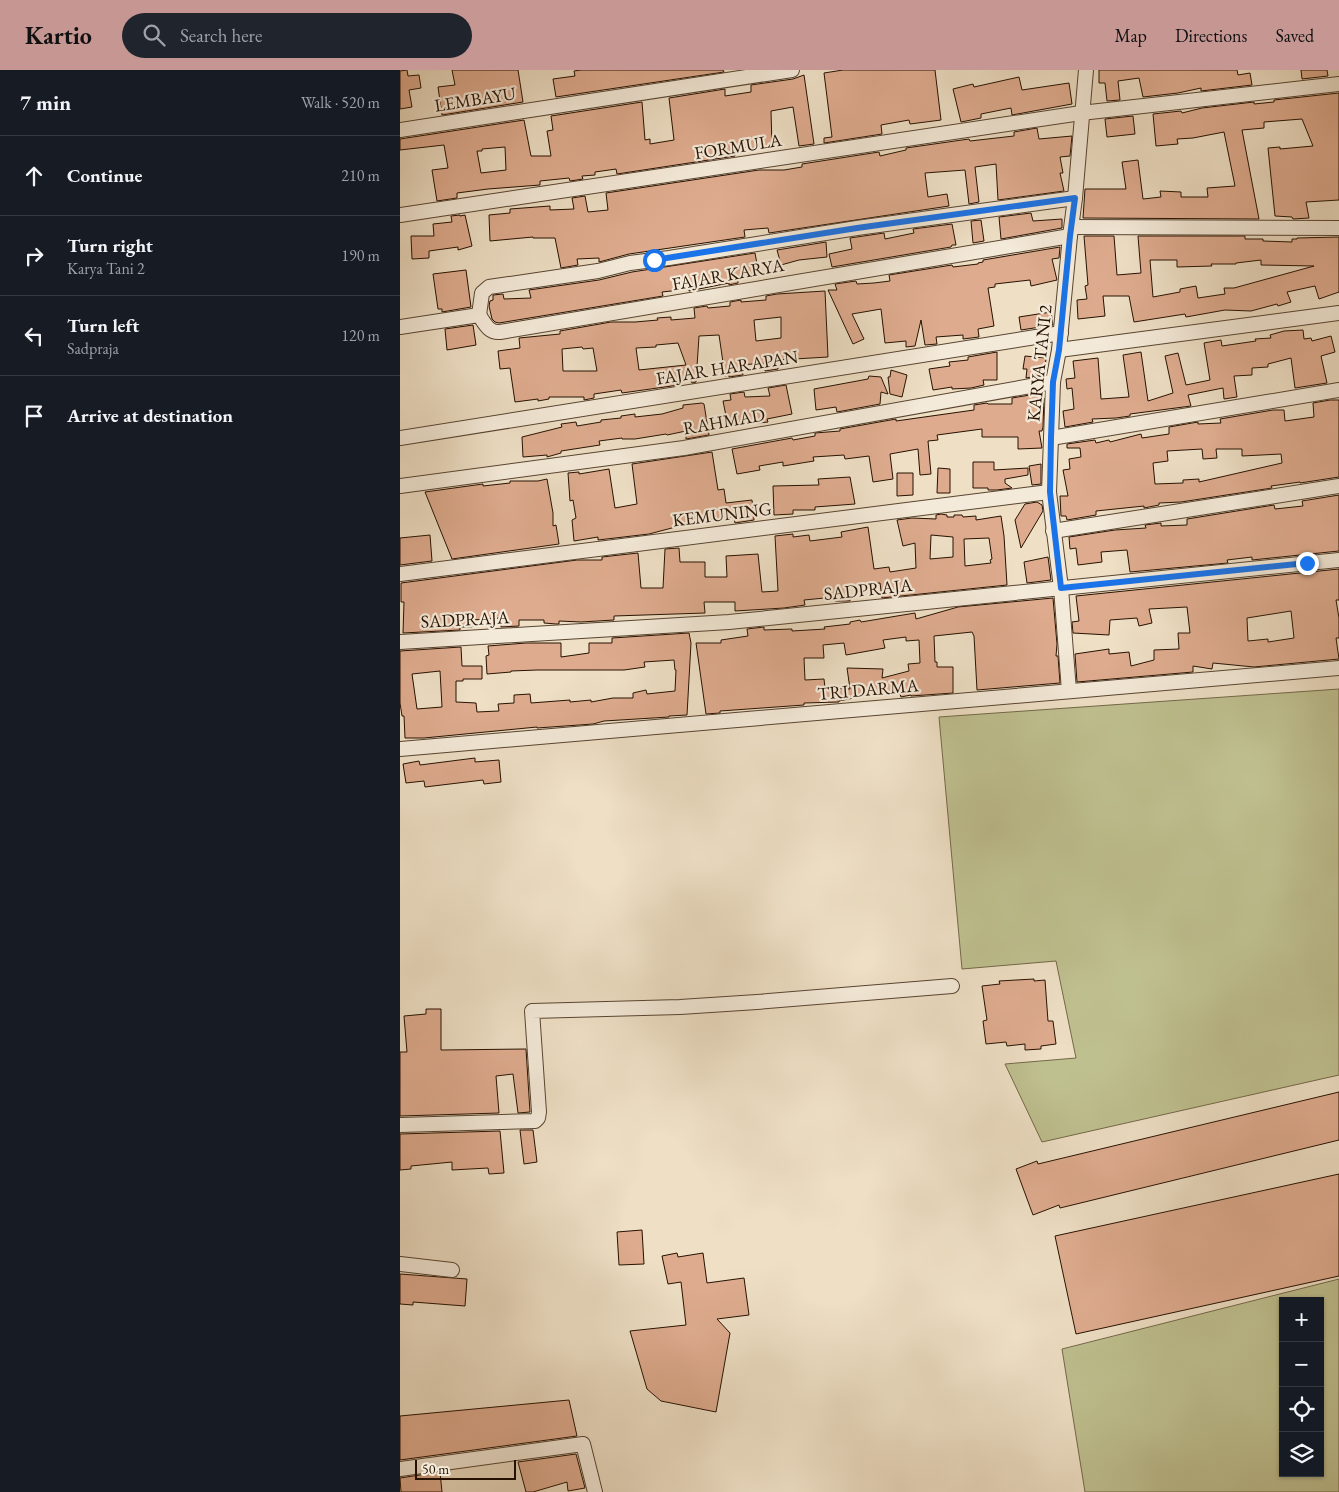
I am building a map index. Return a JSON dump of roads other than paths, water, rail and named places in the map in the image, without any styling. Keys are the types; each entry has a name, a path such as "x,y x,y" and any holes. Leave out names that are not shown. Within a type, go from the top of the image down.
{"street":[{"name":"LEMBAYU","path":"400,130 792,70"},
{"name":"KARYA TANI 2","path":"1069,690 1061,588 1050,492 1051,438 1053,382 1061,333 1086,70"},
{"name":"FORMULA","path":"400,215 1081,113 1339,84"},
{"path":"400,327 479,315 482,293 489,287 857,228 1075,198"},
{"name":"FAJAR KARYA","path":"479,315 489,330 500,332 1071,232 1339,228"},
{"path":"1059,350 1339,313"},
{"name":"FAJAR HARAPAN","path":"400,438 1061,333"},
{"name":"RAHMAD","path":"400,486 684,448 1053,382"},
{"path":"1051,438 1339,390"},
{"path":"1053,531 1339,486"},
{"name":"KEMUNING","path":"400,574 1050,492"},
{"name":"SADPRAJA","path":"400,642 729,622 1339,560"},
{"name":"TRI DARMA","path":"400,749 1339,668"},
{"path":"400,1125 535,1121 538,1118 539,1112 532,1012 680,1007 952,986"},
{"path":"400,1264 452,1270"},
{"path":"400,1469 583,1444 595,1492"}]}
